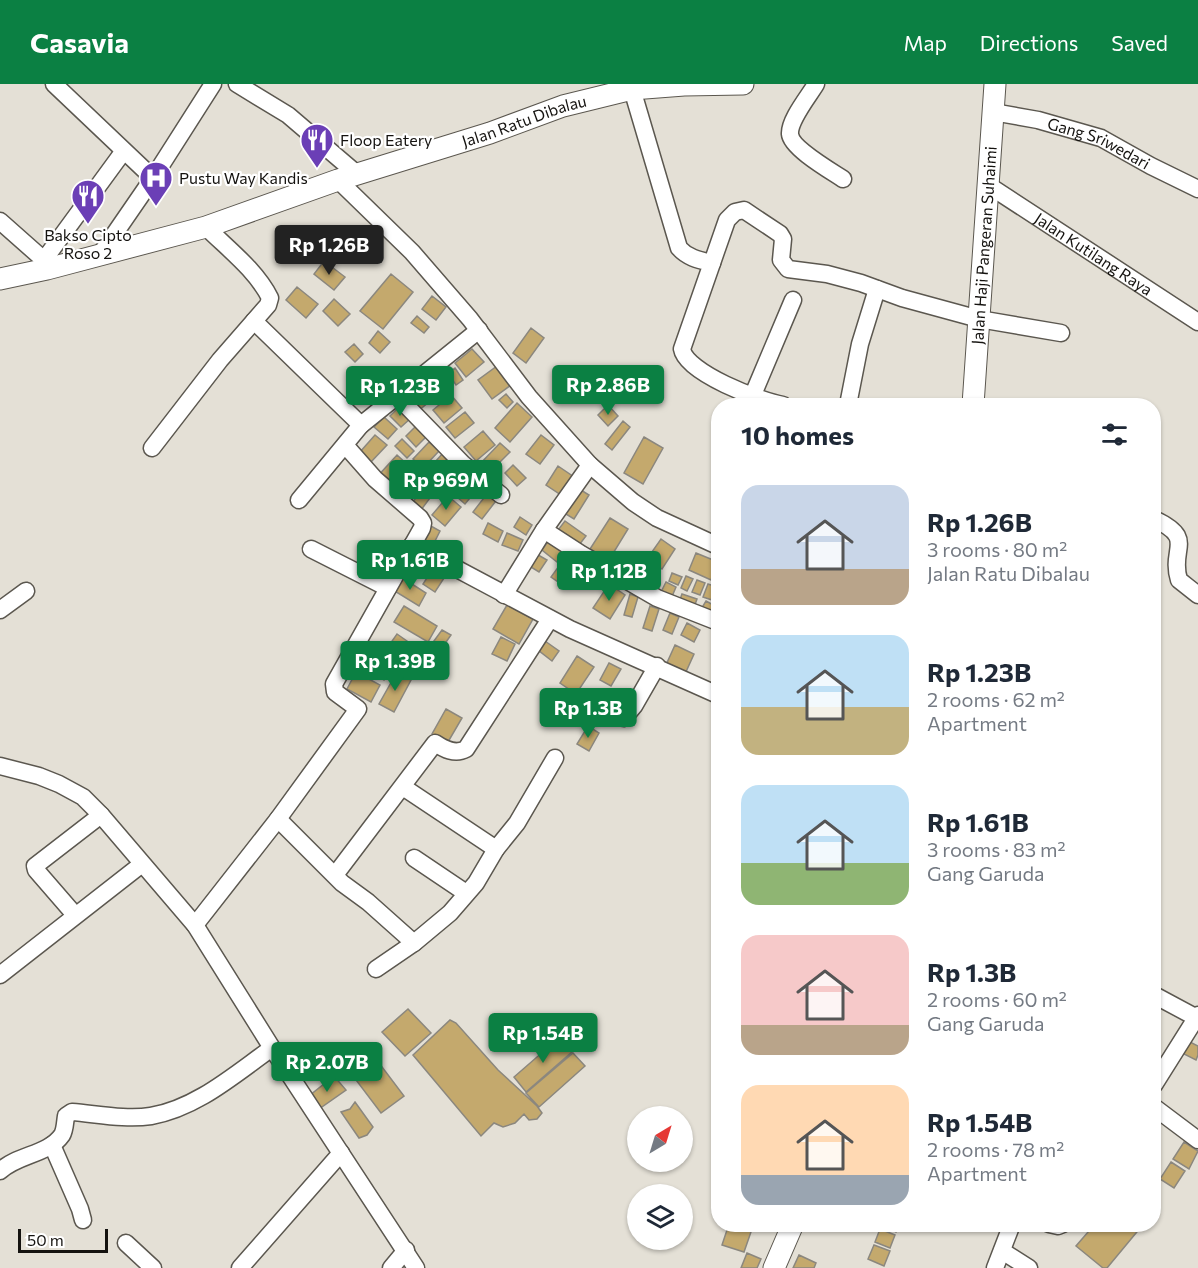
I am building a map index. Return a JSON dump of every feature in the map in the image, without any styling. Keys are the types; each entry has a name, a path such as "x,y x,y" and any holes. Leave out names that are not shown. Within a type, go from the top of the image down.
{"main road":[{"name":"Jalan Ratu Dibalau","path":"0,279 46,265 100,255 206,227 348,177 490,133 563,106 632,88 684,84 743,84"},
{"name":"Jalan Haji Pangeran Suhaimi","path":"973,398 995,84"},
{"path":"774,1268 790,1232"}],"street":[{"path":"54,84 123,152 153,178"},
{"path":"100,255 213,84"},
{"path":"237,84 288,115 348,177 478,330 529,397 590,465 626,496 657,518 711,543"},
{"path":"816,84 800,109 790,135 793,142 843,178"},
{"path":"632,88 679,248 692,258 712,263"},
{"name":"Gang Sriwedari","path":"993,112 1038,120 1101,138 1198,189"},
{"path":"0,221 46,265 123,152"},
{"name":"Jalan Kutilang Raya","path":"988,184 1198,322"},
{"path":"756,398 691,364 682,349 727,220 735,212 744,210 780,234 783,239 781,260 788,269 827,274 979,319 1060,333"},
{"path":"152,448 220,360 268,305 270,298 265,288 242,262 206,227"},
{"path":"849,398 860,344 877,289"},
{"path":"752,397 793,300"},
{"path":"254,321 362,425"},
{"path":"299,500 362,425 478,330"},
{"path":"397,396 463,464 501,495"},
{"path":"195,925 278,819 358,709 335,692 334,684 422,528 423,523 420,518 375,479 345,445"},
{"path":"504,595 544,530 590,465"},
{"path":"1161,522 1170,527 1180,540 1177,569 1179,580 1198,595"},
{"path":"544,530 657,598 711,619"},
{"path":"412,546 550,619 711,692"},
{"path":"311,549 388,588"},
{"path":"0,610 26,591"},
{"path":"335,875 435,743 454,752 466,749 550,619"},
{"path":"624,718 634,706 657,666"},
{"path":"376,969 414,943 450,913 476,883 496,849 517,823 555,759"},
{"path":"0,766 59,784 82,797 101,815 195,925 272,1048 416,1268"},
{"path":"403,787 496,849"},
{"path":"75,915 35,866 101,815"},
{"path":"278,819 335,875 414,943"},
{"path":"414,858 466,893"},
{"path":"0,975 142,864"},
{"path":"1161,999 1197,1017 1161,1074"},
{"path":"0,1171 7,1164 52,1145 64,1133 66,1116 72,1112 121,1117 151,1116 177,1108 206,1094 272,1048"},
{"path":"1161,1112 1198,1140"},
{"path":"52,1145 83,1220"},
{"path":"240,1268 341,1153"},
{"path":"995,1268 1009,1232"},
{"path":"126,1243 153,1268"},
{"path":"391,1268 406,1250"},
{"path":"1002,1251 1029,1268"}],"building":[{"path":"324,261 345,277 334,290 314,274"},
{"path":"391,274 413,292 383,329 360,311"},
{"path":"297,287 318,304 306,318 286,300"},
{"path":"432,296 446,307 436,320 422,309"},
{"path":"334,299 350,314 338,326 323,311"},
{"path":"417,316 429,327 424,333 411,323"},
{"path":"531,328 544,338 526,363 513,353"},
{"path":"378,331 390,342 380,353 369,343"},
{"path":"354,344 363,354 355,362 345,352"},
{"path":"472,349 484,362 466,377 455,363"},
{"path":"497,366 511,385 492,399 478,380"},
{"path":"455,368 463,380 456,385 448,373"},
{"path":"439,372 452,386 442,396 429,381"},
{"path":"415,385 429,402 417,412 403,395"},
{"path":"506,394 513,402 507,408 499,400"},
{"path":"451,395 462,408 444,423 433,410"},
{"path":"517,403 532,417 510,442 495,428"},
{"path":"608,405 618,416 608,426 598,415"},
{"path":"400,406 411,418 401,427 390,416"},
{"path":"465,412 474,423 455,438 446,427"},
{"path":"384,417 397,429 388,439 374,427"},
{"path":"623,421 630,427 612,450 605,444"},
{"path":"418,424 428,435 416,447 406,436"},
{"path":"483,431 495,445 476,461 464,447"},
{"path":"375,435 387,445 371,462 360,452"},
{"path":"541,435 554,445 540,464 526,454"},
{"path":"644,437 663,448 643,484 624,473"},
{"path":"402,439 414,451 407,458 395,446"},
{"path":"429,442 439,451 423,468 413,459"},
{"path":"500,443 510,452 487,475 478,466"},
{"path":"443,453 450,460 434,477 427,471"},
{"path":"397,455 408,465 388,488 376,478"},
{"path":"513,465 526,478 517,486 505,473"},
{"path":"558,466 574,477 561,495 546,485"},
{"path":"442,473 449,480 436,496 428,489"},
{"path":"473,479 480,486 465,504 457,497"},
{"path":"453,481 460,487 453,496 446,491"},
{"path":"576,487 589,495 574,519 561,511"},
{"path":"490,490 499,497 482,519 473,512"},
{"path":"421,491 430,498 421,510 412,503"},
{"path":"448,496 461,507 445,526 432,515"},
{"path":"520,517 532,525 526,535 514,527"},
{"path":"610,518 628,529 609,560 590,549"},
{"path":"565,521 586,536 576,549 555,534"},
{"path":"488,523 503,531 498,542 483,534"},
{"path":"429,525 440,531 431,549 419,543"},
{"path":"507,533 523,540 518,551 502,545"},
{"path":"661,539 675,549 662,569 647,559"},
{"path":"549,540 565,552 557,562 542,550"},
{"path":"533,552 547,560 539,572 526,564"},
{"path":"570,552 583,560 576,570 563,563"},
{"path":"696,553 711,559 711,580 689,570"},
{"path":"591,561 602,567 592,585 581,579"},
{"path":"559,566 572,575 564,586 551,577"},
{"path":"434,567 446,575 435,592 423,584"},
{"path":"672,573 682,577 678,585 669,581"},
{"path":"686,576 693,579 687,591 681,588"},
{"path":"401,577 426,593 419,606 393,590"},
{"path":"697,580 705,583 700,595 692,592"},
{"path":"666,582 676,587 670,601 659,596"},
{"path":"609,584 625,595 610,619 593,608"},
{"path":"708,584 711,585 711,600 703,597"},
{"path":"630,594 638,597 632,617 624,615"},
{"path":"682,594 697,599 693,610 678,605"},
{"path":"706,601 711,604 711,617 700,611"},
{"path":"507,605 533,619 519,644 493,629"},
{"path":"404,606 437,626 428,642 394,622"},
{"path":"650,606 659,609 652,631 643,628"},
{"path":"670,613 679,617 672,634 663,630"},
{"path":"687,623 700,630 694,642 681,635"},
{"path":"442,630 451,635 437,655 428,649"},
{"path":"397,634 424,653 412,671 385,651"},
{"path":"501,637 515,644 507,661 492,654"},
{"path":"545,641 559,651 552,661 538,650"},
{"path":"675,645 694,654 685,674 666,665"},
{"path":"370,652 393,665 384,680 361,666"},
{"path":"577,656 594,667 576,694 560,683"},
{"path":"609,663 621,669 611,686 600,680"},
{"path":"356,672 380,685 371,702 347,689"},
{"path":"397,672 411,680 394,712 379,704"},
{"path":"446,709 462,718 448,742 432,734"},
{"path":"588,726 599,733 589,751 577,744"},
{"path":"408,1009 431,1033 405,1056 382,1032"},
{"path":"450,1020 456,1023 498,1070 537,1106 542,1113 537,1119 529,1120 524,1114 515,1123 503,1127 494,1123 481,1136 413,1055"},
{"path":"560,1037 573,1051 526,1092 514,1077"},
{"path":"1188,1041 1198,1046 1196,1060 1182,1053"},
{"path":"573,1053 585,1066 539,1107 526,1093"},
{"path":"373,1055 404,1096 381,1113 350,1072"},
{"path":"334,1076 346,1090 319,1109 309,1096"},
{"path":"355,1102 373,1127 367,1135 359,1138 341,1112 350,1109"},
{"path":"1184,1142 1198,1151 1189,1169 1173,1159"},
{"path":"1171,1162 1185,1171 1174,1188 1161,1177"},
{"path":"726,1232 751,1232 744,1252 722,1245"},
{"path":"879,1232 895,1235 890,1248 875,1242"},
{"path":"1088,1232 1137,1232 1107,1268 1103,1268 1076,1246"},
{"path":"874,1245 890,1251 884,1266 868,1259"},
{"path":"747,1253 761,1259 757,1268 741,1268"},
{"path":"799,1255 816,1263 814,1268 793,1268"}],"place":[{"name":"Floop Eatery","path":"317,169"},
{"name":"Pustu Way Kandis","path":"156,207"},
{"name":"Bakso Cipto Roso 2","path":"88,225"}]}
